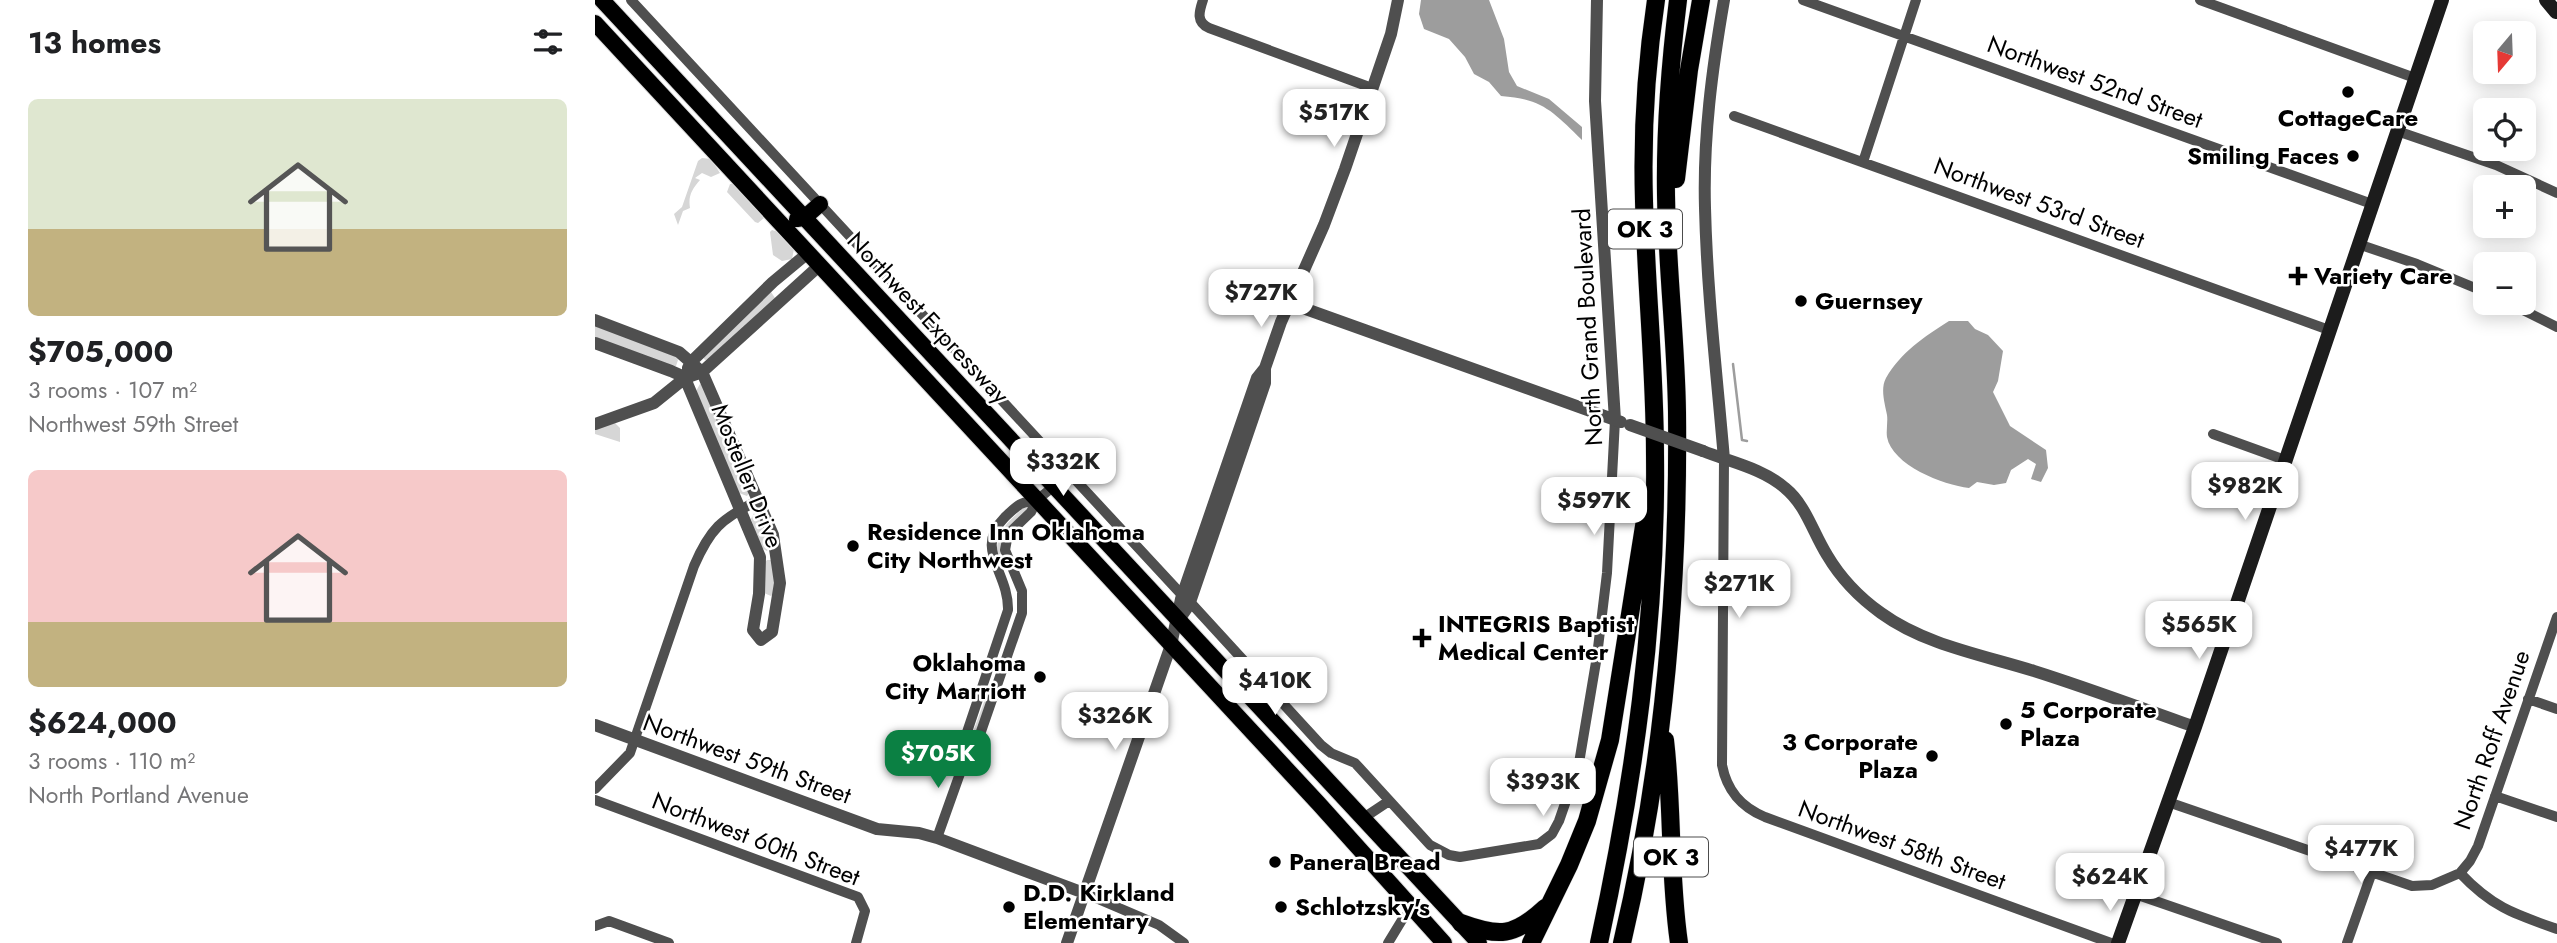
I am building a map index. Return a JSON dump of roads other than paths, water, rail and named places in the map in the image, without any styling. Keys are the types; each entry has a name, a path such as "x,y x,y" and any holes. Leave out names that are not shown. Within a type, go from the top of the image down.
{"highway":[{"name":"Northwest Expressway","path":"602,0 1479,943"},
{"path":"1648,0 1650,47"},
{"name":"OK 3","path":"1531,943 1587,821 1610,740 1655,458 1644,200 1646,101 1655,0"},
{"name":"OK 3","path":"1678,0 1667,121 1668,248 1673,317 1677,484 1673,600 1662,712 1670,779 1671,872 1679,943"},
{"path":"1668,248 1700,0"},
{"name":"Northwest Expressway","path":"595,23 1369,858 1444,943"},
{"path":"778,221 804,218 820,204"},
{"path":"808,253 815,249 838,254"},
{"path":"1599,943 1624,821 1641,699 1651,590 1655,458"},
{"path":"1622,943 1647,815 1662,712"},
{"path":"1319,804 1349,820 1362,819"},
{"path":"1369,858 1377,855 1382,857 1442,904"},
{"path":"1461,923 1482,931 1505,933 1525,926 1547,906"}],"main road":[{"path":"2118,943 2195,727 2442,0"},
{"path":"2546,0 2557,13"}],"street":[{"name":"Northwest Expressway","path":"631,0 1321,745 1355,763 1389,801"},
{"path":"1203,0 1199,14 1203,25 1372,88"},
{"path":"1067,943 1186,598 1265,383 1265,368 1289,303 1329,211 1391,34 1398,0"},
{"name":"North Grand Boulevard","path":"1389,801 1430,845 1449,856 1460,857 1539,844 1552,834 1559,821 1579,763 1608,573 1615,420 1595,101 1597,0"},
{"path":"1724,0 1710,78 1705,206 1724,460"},
{"name":"Northwest 52nd Street","path":"1803,0 2372,204"},
{"path":"1863,162 1916,0"},
{"path":"2200,0 2415,78"},
{"path":"2557,4 2557,13"},
{"name":"Northwest 53rd Street","path":"1734,116 2329,330"},
{"path":"2397,131 2496,165 2557,193"},
{"path":"2358,244 2473,287"},
{"path":"595,424 654,403 682,377 691,362 773,282 808,253"},
{"path":"595,343 682,377 702,372 820,265"},
{"path":"773,282 785,297"},
{"path":"1289,303 1764,474 1787,489 1803,510 1827,555 1850,585 1881,613 1899,624 1935,641 2044,674 2195,727"},
{"path":"2533,315 2557,327"},
{"path":"595,320 679,352 702,372"},
{"name":"Mosteller Drive","path":"682,377 760,557 759,594 753,630 761,640 772,632 780,583 773,535 702,372"},
{"path":"2214,434 2284,460"},
{"name":"Northwest 58th Street","path":"1724,460 1721,765 1728,786 1744,806 1765,817 2111,943"},
{"path":"937,838 968,751 976,746 1013,641 1022,606 1022,591 1005,550 1008,534 1031,512 1037,500 1070,473"},
{"path":"968,751 964,741 1009,602 1007,589 991,550 996,526 1021,502 1037,500"},
{"path":"595,789 630,753 704,543 718,524 757,501"},
{"path":"996,565 1010,561"},
{"path":"1009,602 1022,606"},
{"name":"North Roff Avenue","path":"2460,873 2474,855 2557,617"},
{"path":"2528,699 2557,709"},
{"name":"Northwest 59th Street","path":"595,725 877,829 919,833 937,838 1084,893"},
{"path":"2495,796 2557,817"},
{"name":"Northwest 60th Street","path":"595,800 858,897 865,911 856,943"},
{"path":"1362,819 1389,801"},
{"path":"2168,802 2400,883 2421,886 2441,883 2460,873 2485,898 2498,906 2557,929"},
{"path":"2347,943 2372,872"},
{"path":"1084,893 1159,925 1184,943"},
{"path":"2135,894 2277,943"},
{"path":"1388,943 1402,920 1413,909"},
{"path":"595,926 609,921 669,943"}],"waterway":[{"path":"1733,364 1742,440 1747,441"}],"place":[{"name":"CottageCare","path":"2348,92"},
{"name":"Smiling Faces","path":"2353,156"},
{"name":"Variety Care","path":"2298,276"},
{"name":"Guernsey","path":"1801,301"},
{"name":"Residence Inn Oklahoma City Northwest","path":"853,546"},
{"name":"INTEGRIS Baptist Medical Center","path":"1422,638"},
{"name":"Oklahoma City Marriott","path":"1040,677"},
{"name":"5 Corporate Plaza","path":"2006,724"},
{"name":"3 Corporate Plaza","path":"1932,756"},
{"name":"Panera Bread","path":"1275,862"},
{"name":"D.D. Kirkland Elementary","path":"1009,907"},
{"name":"Schlotzsky's","path":"1281,907"}]}
